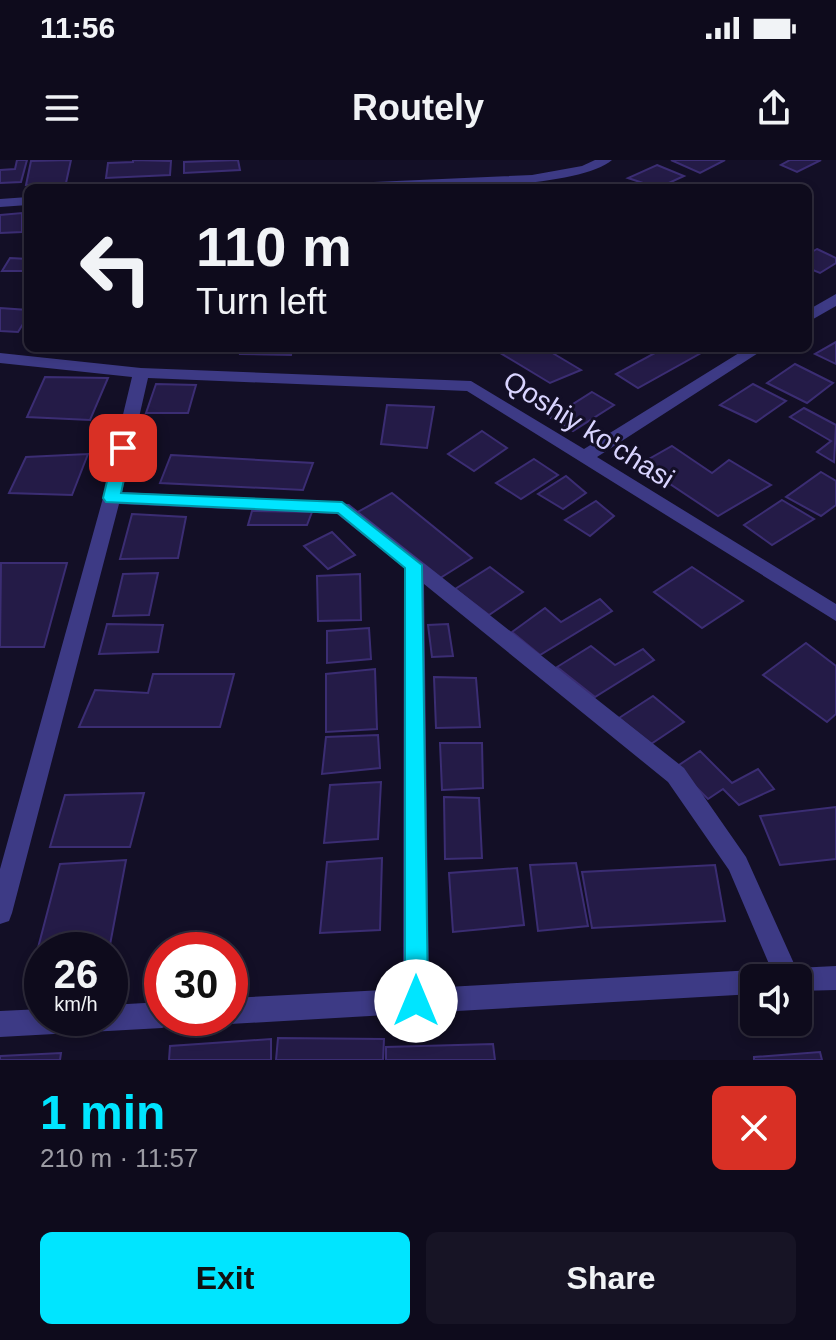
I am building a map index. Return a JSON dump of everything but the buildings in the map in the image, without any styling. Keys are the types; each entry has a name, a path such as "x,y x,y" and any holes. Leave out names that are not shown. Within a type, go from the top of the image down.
{"street":[{"path":"400,184 545,176 586,169 605,160"},
{"path":"545,176 560,184"},
{"path":"0,203 24,201"},
{"path":"812,311 836,299"},
{"path":"812,312 836,322"},
{"path":"584,457 752,352"},
{"name":"Qoshiy ko'chasi","path":"0,358 141,373 471,386 836,614"},
{"path":"0,913 112,498 141,373"},
{"path":"112,498 342,508 676,775 738,864 782,964"},
{"path":"414,565 416,1001"},
{"path":"812,979 836,978"},
{"path":"248,1010 740,983"},
{"path":"0,1024 24,1023"}],"route":[{"path":"123,448 112,498 342,508 414,565 416,1001"}]}
